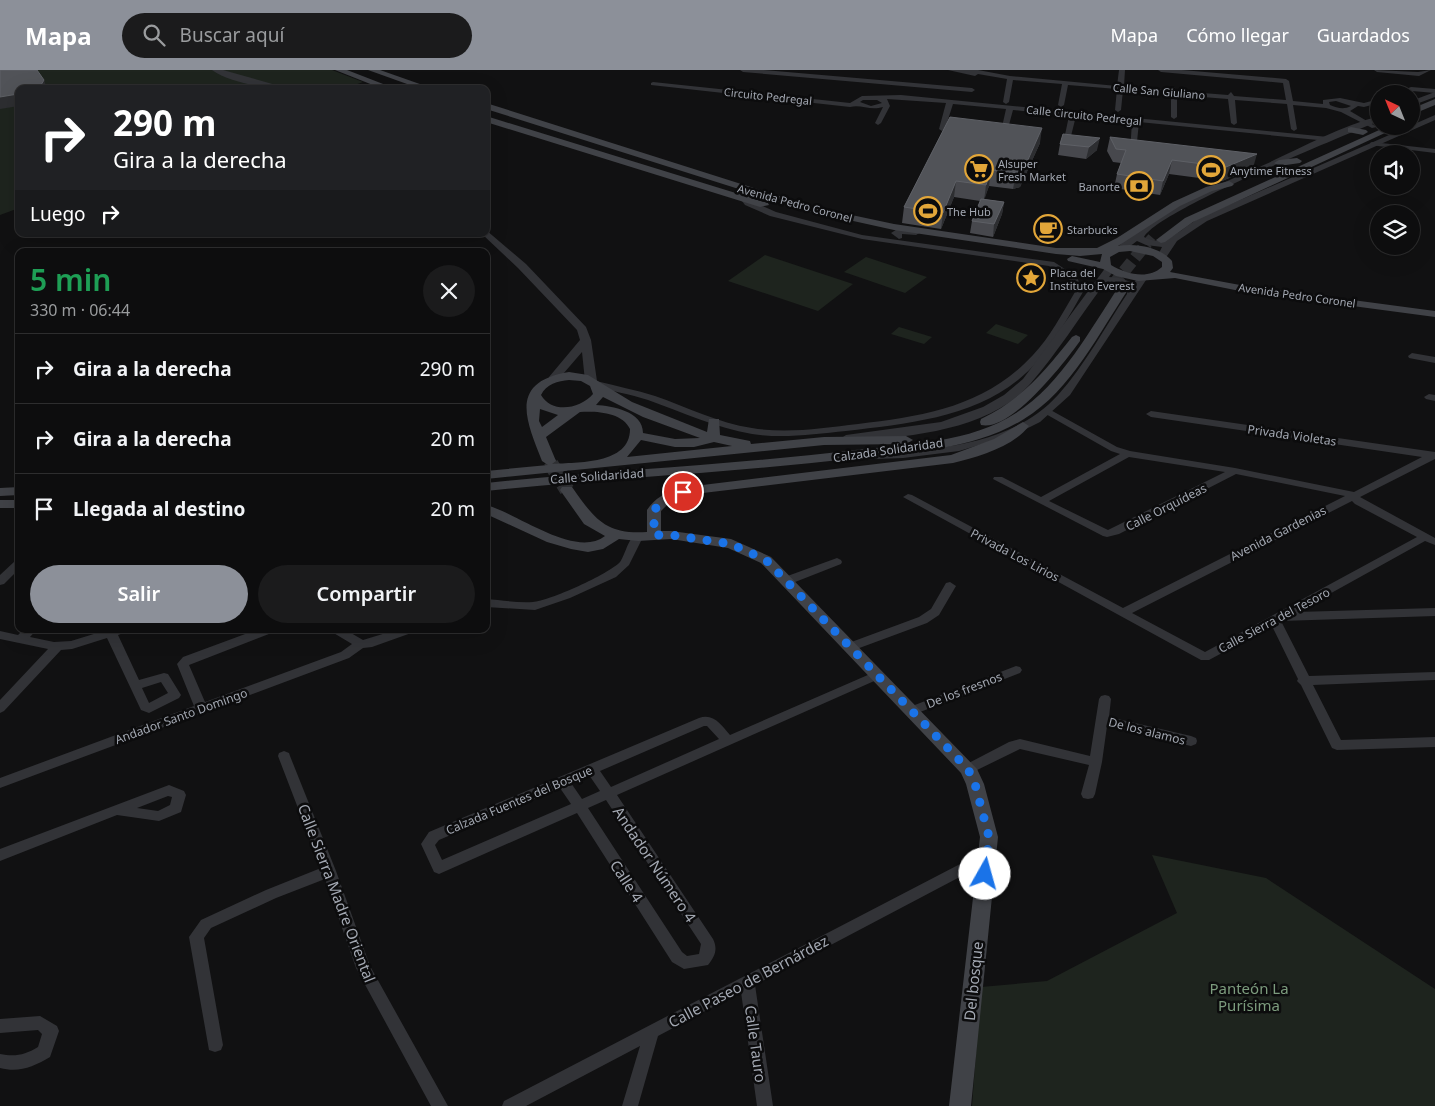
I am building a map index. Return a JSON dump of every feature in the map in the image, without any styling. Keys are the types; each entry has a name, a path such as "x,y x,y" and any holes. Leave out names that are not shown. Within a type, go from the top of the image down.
{"main road":[{"path":"339,70 380,85"},
{"path":"372,70 417,85"},
{"path":"1420,108 1435,102"},
{"name":"Avenida Pedro Coronel","path":"490,107 757,193 860,220 946,235 1068,252 1139,249 1165,261 1254,284 1435,308"},
{"path":"1420,116 1435,110"},
{"name":"Avenida Pedro Coronel","path":"490,120 746,201 824,221 899,236 1080,260 1123,274 1143,278 1175,275 1240,288 1435,314"},
{"path":"1351,130 1370,127"},
{"path":"1161,240 1189,214 1370,127"},
{"path":"1161,240 1189,220 1378,135"},
{"path":"1376,143 1386,135"},
{"path":"1274,165 1297,162"},
{"path":"971,238 985,238 1068,250 1104,248 1121,242 1167,210 1217,187 1229,184"},
{"path":"1108,268 1104,258 1118,249"},
{"path":"1160,275 1166,271 1165,261"},
{"name":"Calzada Solidaridad","path":"824,442 907,440 953,433 1001,416 1020,404 1041,384 1123,288"},
{"name":"Calzada Solidaridad","path":"827,458 946,442 972,436 1011,422 1043,400 1123,288"},
{"path":"549,461 541,446 540,436 533,422 535,395 540,386 552,379 577,377 595,385 626,405 713,438 739,444 802,444"},
{"path":"540,436 563,417 596,400 595,385"},
{"path":"535,395 536,400 545,408 561,411 580,409 614,411 634,423 638,435 636,441 626,452 596,466"},
{"path":"713,438 714,422"},
{"path":"567,490 589,521 615,535 638,537 654,522 666,498 683,492 953,459 995,444 1014,434 1023,426"},
{"path":"638,435 673,443 697,442 713,438"},
{"name":"Calle Solidaridad","path":"490,475 596,466 824,442"},
{"name":"Calle Solidaridad","path":"490,487 827,458"},
{"path":"0,492 15,491"},
{"path":"0,504 15,504"},
{"path":"490,511 561,542 580,547 599,546 615,535"},
{"path":"654,522 671,535 731,544 766,560 968,769"},
{"name":"Del bosque","path":"960,1106 989,837 975,784 968,769"}],"street":[{"path":"216,70 244,80 267,85"},
{"path":"743,70 972,90 951,70"},
{"path":"951,70 958,73 990,73"},
{"path":"968,70 990,73"},
{"path":"1118,110 1122,70"},
{"path":"1161,70 1286,81 1294,128"},
{"path":"1377,70 1419,74 1428,70"},
{"name":"Calle San Giuliano","path":"990,73 1010,78 1121,86"},
{"name":"Calle San Giuliano","path":"990,73 1326,104"},
{"path":"1003,136 1010,78"},
{"path":"1061,105 1065,83"},
{"name":"Circuito Pedregal","path":"653,84 840,104 857,103 857,100 862,98 879,98"},
{"path":"1420,90 1435,93"},
{"path":"1174,91 1174,117"},
{"path":"1420,100 1435,93"},
{"path":"1231,96 1234,123"},
{"path":"878,123 887,106 885,101 879,98"},
{"name":"Calle Circuito Pedregal","path":"879,98 1008,105 1073,114 1288,137"},
{"path":"1326,104 1338,99 1353,104 1370,103"},
{"path":"942,129 950,102"},
{"path":"857,103 870,108 885,104"},
{"path":"1326,104 1342,110 1370,126"},
{"path":"1342,110 1354,108 1353,104"},
{"path":"1066,144 1073,114"},
{"path":"1139,235 1139,238 1147,242 1159,244 1161,240 1204,219 1435,117"},
{"path":"1133,152 1136,120"},
{"path":"1118,249 1165,215 1274,165 1306,148 1351,130"},
{"path":"1288,137 1328,139"},
{"path":"1288,137 1304,142 1306,148"},
{"path":"1376,143 1435,151"},
{"path":"490,237 522,266 582,329 595,385 649,398 714,422 759,432 792,433 915,419 951,412 996,392 1019,376 1053,335 1079,292 1074,279 1051,264 862,237 773,214 752,206 746,201 757,193"},
{"path":"899,236 896,233 902,230 938,236 946,235"},
{"path":"1161,240 1165,261"},
{"name":"Calzada Solidaridad","path":"824,442 929,428 962,421 995,407 1012,396 1027,381 1108,268"},
{"name":"Calzada Solidaridad","path":"827,458 895,456 945,450 989,440 1023,426 1046,411 1066,392 1123,288 1143,278"},
{"path":"1096,286 1108,280 1132,286 1123,288"},
{"path":"552,379 586,340"},
{"path":"1412,356 1435,360"},
{"name":"Calle Orquídeas","path":"1046,411 1114,449 1128,454 1235,471 1353,495"},
{"name":"Privada Violetas","path":"1150,414 1434,456"},
{"path":"1041,501 1128,454"},
{"name":"Avenida Gardenias","path":"1122,613 1353,495 1434,456"},
{"name":"Calle Orquídeas","path":"998,479 1107,534 1115,532 1235,471"},
{"path":"1353,495 1359,502 1430,540"},
{"name":"Privada Los Lirios","path":"908,497 1122,613"},
{"path":"490,603 535,606 566,595 612,574 625,563 638,537"},
{"name":"Calle Sierra del Tesoro","path":"1122,613 1205,657 1430,540"},
{"path":"786,581 837,562"},
{"path":"0,581 15,567"},
{"path":"850,647 923,620 935,612 950,586"},
{"path":"1435,612 1279,618 1303,681 1337,745 1435,742"},
{"path":"21,639 27,633"},
{"path":"0,635 58,646 72,646 111,633"},
{"path":"118,633 135,686 145,707 149,708 175,695 164,677 135,686"},
{"path":"201,708 183,664 187,660 259,633"},
{"path":"343,633 361,644"},
{"name":"Andador Santo Domingo","path":"0,783 345,655 361,644 368,644 399,633"},
{"path":"0,708 58,646"},
{"name":"De los fresnos","path":"911,711 1016,670"},
{"name":"Calzada Fuentes del Bosque","path":"728,741 711,722 703,722 434,836 428,844 439,868 608,794 728,741 877,675"},
{"path":"1303,681 1435,676"},
{"name":"De los alamos","path":"1088,794 1096,762 1105,699"},
{"name":"De los alamos","path":"1103,720 1191,741"},
{"path":"968,769 1014,745 1020,744 1096,762"},
{"name":"Calle Sierra Madre Oriental","path":"284,756 329,871 363,968 440,1106"},
{"name":"Andador Número 4","path":"592,769 708,943 708,954 703,960"},
{"name":"Calle 4","path":"563,781 677,957 684,963 703,960"},
{"path":"0,854 116,810"},
{"name":"Calle Paseo de Bernárdez","path":"510,1106 987,856"},
{"path":"215,1045 196,937 206,924 329,871"},
{"name":"Calle Tauro","path":"747,981 765,1106"},
{"path":"0,1026 40,1023 51,1031 44,1052 26,1063 12,1064 0,1061"},
{"path":"630,1106 652,1032"}],"green space":[{"path":"0,70 332,70 363,82 355,85 15,85 15,209 0,215"},
{"path":"765,255 853,284 818,311 728,281"},
{"path":"866,257 927,277 905,293 844,272"},
{"path":"996,324 1028,335 1018,344 986,333"},
{"path":"899,327 932,337 924,344 891,334"},
{"name":"Panteón La Purísima","path":"1152,855 1266,878 1435,989 1435,1106 972,1106 981,987 1047,981 1177,913"}],"building":[{"path":"0,70 37,70 44,80 41,85 15,85 15,95 0,97"},
{"name":"Alsuper Fresh Market","path":"950,117 1042,128 1023,171 1016,173 991,170 986,185 956,181 943,213 904,207"},
{"path":"1063,134 1100,138 1089,147 1060,144"},
{"path":"1110,137 1257,154 1226,167 1172,160 1163,181 1117,174 1126,150 1116,149"},
{"path":"981,199 1004,202 994,224 972,221"}],"tunnel":[{"path":"1146,244 1152,237"},
{"path":"1113,285 1147,243"},
{"path":"549,461 552,465"},
{"path":"551,464 567,490"}],"place":[{"name":"Alsuper Fresh Market","path":"979,169"},
{"name":"Anytime Fitness","path":"1211,170"},
{"name":"Banorte","path":"1139,186"},
{"name":"The Hub","path":"928,211"},
{"name":"Starbucks","path":"1048,229"},
{"name":"Placa del Instituto Everest","path":"1031,278"}],"route":[{"path":"683,492 666,498 658,504 654,510 654,535 671,535 731,544 766,560 968,769 975,784 989,837 985,874"}]}
